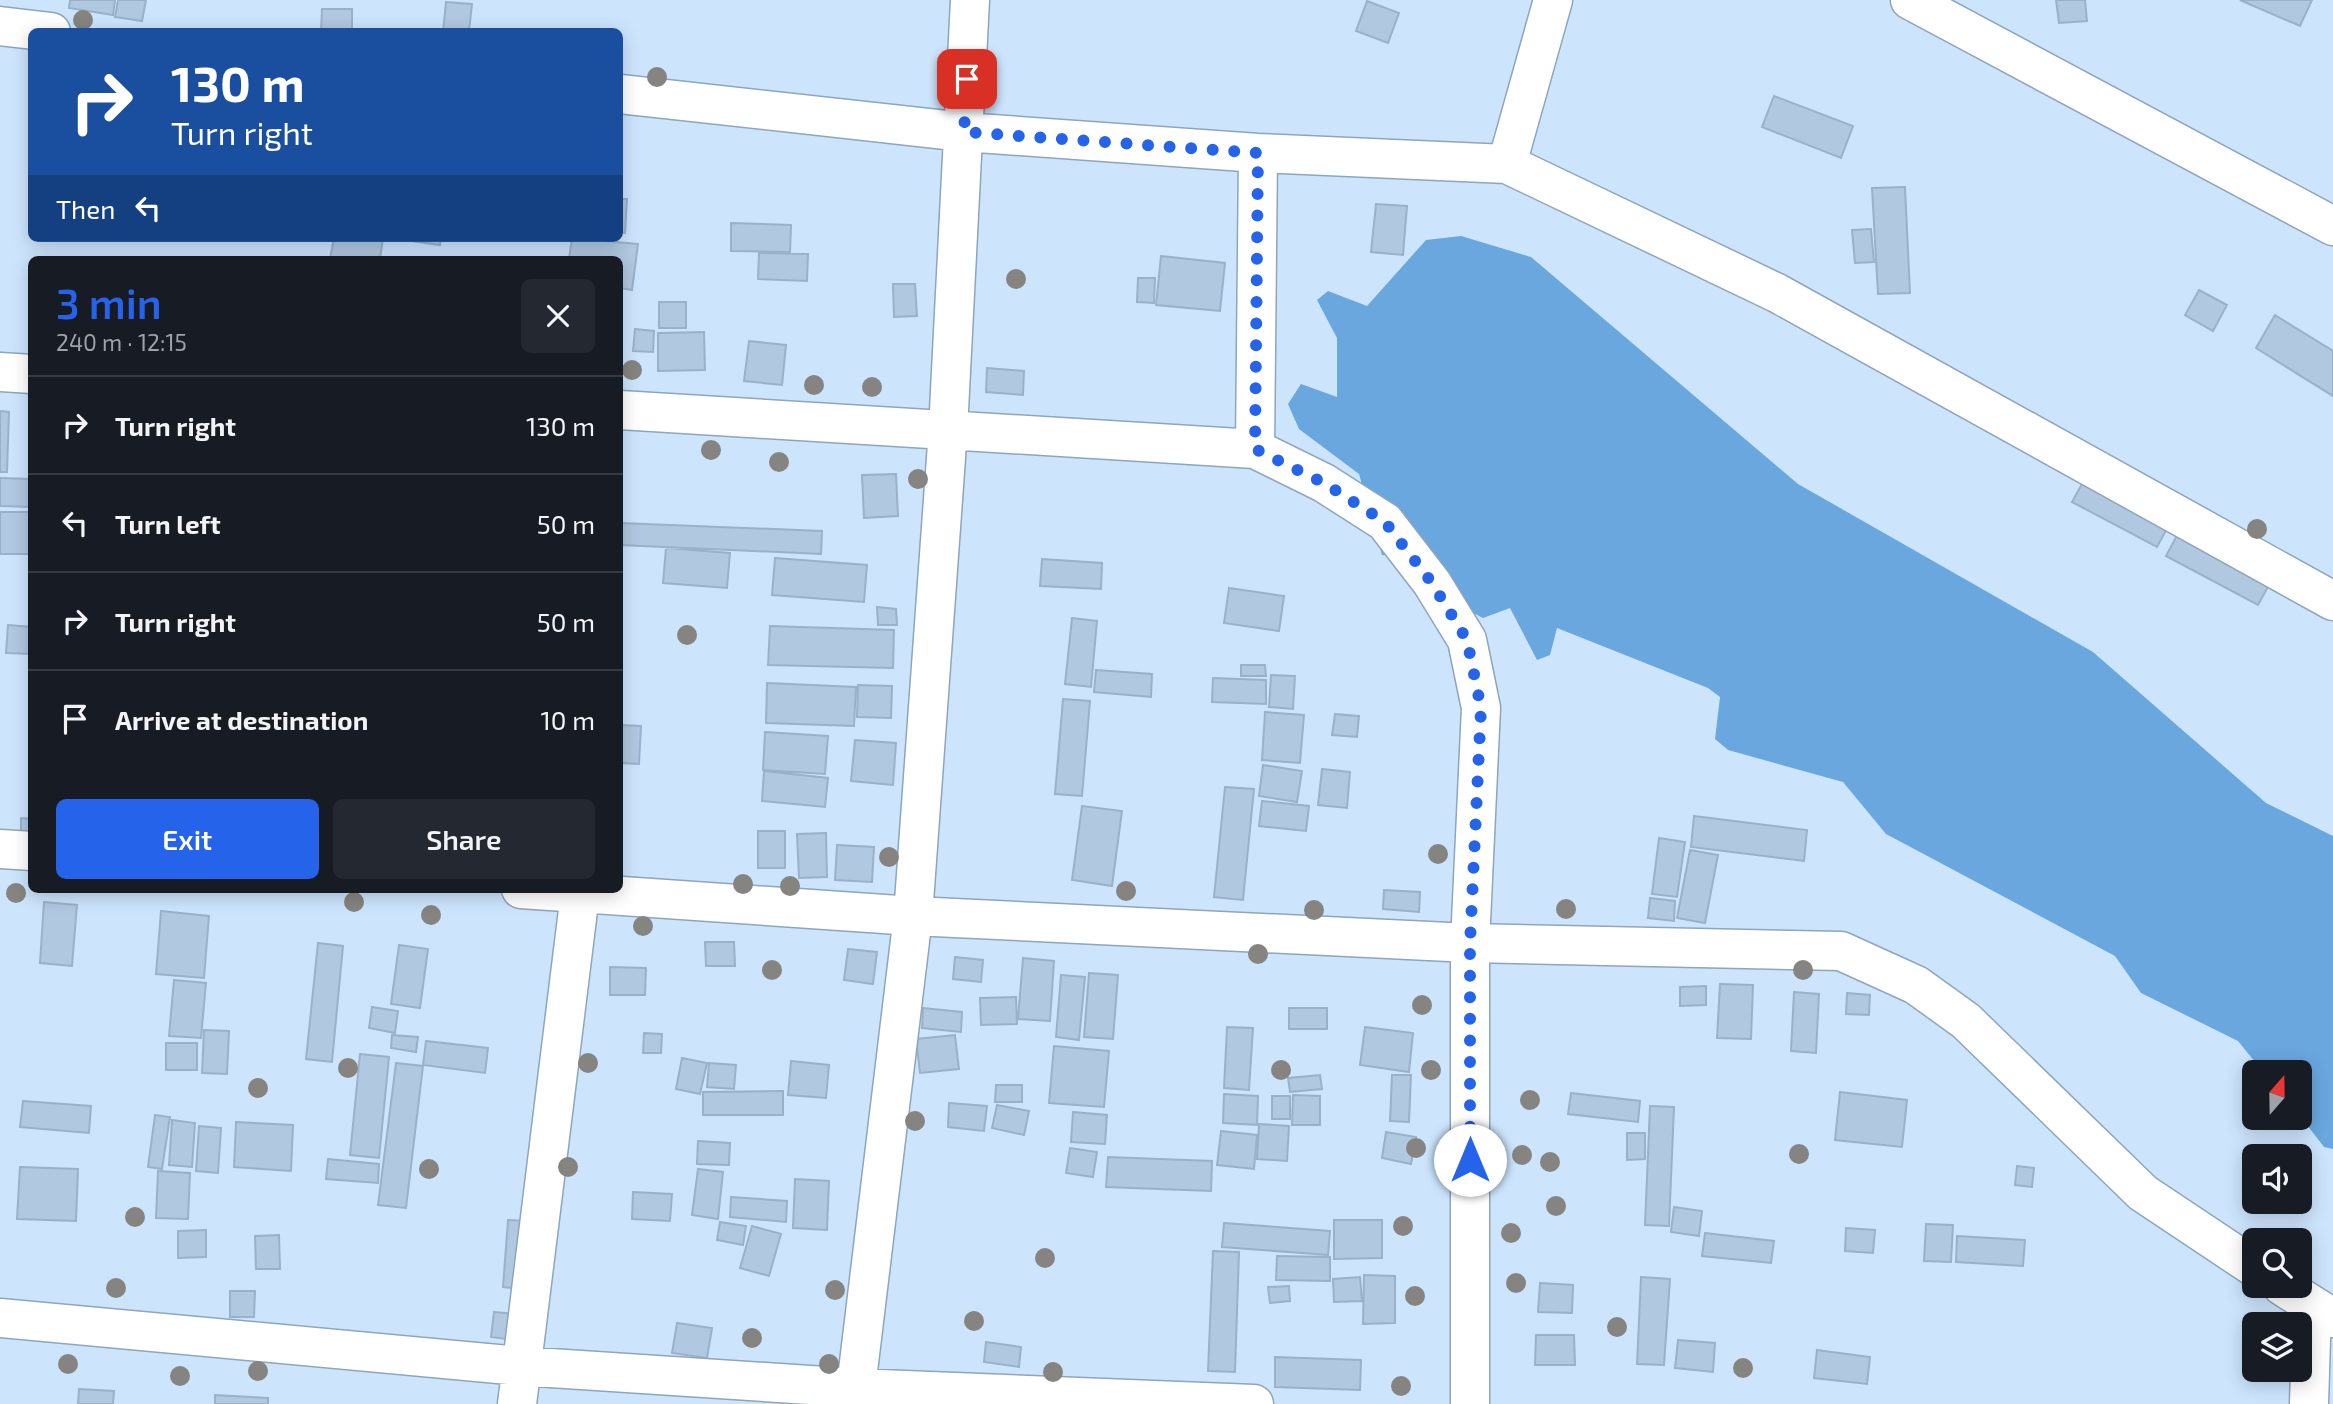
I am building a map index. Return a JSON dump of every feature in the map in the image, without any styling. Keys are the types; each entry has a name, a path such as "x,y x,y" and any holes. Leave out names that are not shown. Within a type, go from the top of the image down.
{"street":[{"path":"854,1396 913,916 948,430 970,0"},
{"path":"1507,164 1553,0"},
{"path":"1910,0 2333,226"},
{"path":"0,26 28,29"},
{"path":"623,94 964,132 1258,153 1507,164 1777,293 2333,601"},
{"path":"1255,449 1258,153"},
{"path":"0,372 28,374"},
{"path":"623,410 1255,449 1324,483 1385,522 1432,583 1467,640 1481,708 1470,943 1470,1404"},
{"path":"0,849 28,851"},
{"path":"568,893 913,916 1470,943 1841,951 1916,985 1966,1021 2143,1193 2242,1259"},
{"path":"517,1404 580,894"},
{"path":"2309,1303 2309,1404"},
{"path":"0,1318 854,1396 1254,1404"}],"water":[{"path":"1461,236 1531,257 1798,484 2093,652 2266,803 2333,836 2333,1149 2324,1147 2311,1130 2312,1060 2253,1060 2238,1041 2141,993 2115,956 1886,834 1843,782 1728,750 1715,739 1720,697 1708,688 1557,628 1550,655 1537,660 1510,608 1483,618 1443,597 1426,558 1382,555 1359,474 1299,429 1288,404 1301,384 1337,397 1337,338 1317,300 1328,291 1367,306 1426,240"}],"building":[{"path":"70,0 115,0 113,15 69,8"},
{"path":"118,0 146,0 142,21 115,17"},
{"path":"2056,0 2085,0 2087,21 2059,23"},
{"path":"2240,0 2312,0 2300,26"},
{"path":"1367,1 1399,13 1388,43 1356,31"},
{"path":"446,2 472,4 469,28 443,28"},
{"path":"322,9 352,9 352,28 321,28"},
{"path":"1774,96 1853,126 1841,158 1762,127"},
{"path":"1905,187 1910,293 1878,294 1872,188"},
{"path":"623,199 627,199 625,233"},
{"path":"1376,204 1407,206 1403,255 1371,252"},
{"path":"731,223 791,225 790,252 731,251"},
{"path":"1871,229 1874,262 1855,263 1852,230"},
{"path":"333,242 382,242 380,256 331,256"},
{"path":"419,242 440,242 440,245"},
{"path":"571,242 638,244 632,290 623,288 623,256 569,256"},
{"path":"759,253 808,254 807,281 758,279"},
{"path":"1161,256 1225,263 1220,311 1156,305"},
{"path":"1138,278 1155,278 1154,303 1137,302"},
{"path":"893,284 915,284 917,316 894,317"},
{"path":"2199,290 2227,305 2213,331 2185,315"},
{"path":"659,302 686,302 686,328 659,328"},
{"path":"2275,315 2333,351 2333,396 2256,348"},
{"path":"635,329 654,331 653,352 633,351"},
{"path":"704,332 705,370 658,371 658,333"},
{"path":"749,341 786,345 782,385 744,381"},
{"path":"987,368 1024,371 1023,395 986,392"},
{"path":"0,411 9,412 7,472 0,472"},
{"path":"896,474 898,516 864,518 862,475"},
{"path":"0,478 28,479 28,507 0,506"},
{"path":"2084,480 2169,525 2157,547 2072,502"},
{"path":"0,512 28,512 28,554 0,554"},
{"path":"623,523 822,531 821,554 623,545"},
{"path":"2182,526 2274,576 2258,605 2166,556"},
{"path":"666,548 730,553 727,588 663,583"},
{"path":"775,558 867,565 864,602 772,595"},
{"path":"1042,559 1102,563 1101,589 1040,586"},
{"path":"1229,588 1284,596 1279,631 1224,623"},
{"path":"877,607 896,609 897,625 878,625"},
{"path":"1072,618 1097,621 1091,687 1065,684"},
{"path":"8,625 28,627 28,654 6,653"},
{"path":"770,626 894,630 893,668 768,665"},
{"path":"1241,665 1265,665 1266,676 1241,676"},
{"path":"1096,670 1152,674 1151,697 1094,692"},
{"path":"1271,675 1295,676 1293,709 1269,707"},
{"path":"1213,678 1266,680 1266,704 1212,702"},
{"path":"767,683 856,687 854,726 766,723"},
{"path":"858,685 892,686 891,718 857,717"},
{"path":"1063,699 1090,701 1082,796 1055,794"},
{"path":"1265,712 1304,715 1300,763 1262,760"},
{"path":"1335,714 1359,716 1357,737 1332,735"},
{"path":"623,725 641,726 639,764 623,763"},
{"path":"765,732 828,736 825,774 763,770"},
{"path":"855,740 896,743 893,785 851,781"},
{"path":"1263,765 1302,771 1297,802 1259,796"},
{"path":"1322,769 1350,772 1347,808 1318,805"},
{"path":"764,771 828,778 825,807 762,801"},
{"path":"1225,787 1254,789 1243,900 1214,897"},
{"path":"1262,801 1309,806 1306,831 1259,826"},
{"path":"1082,806 1122,811 1112,886 1072,880"},
{"path":"1694,816 1807,830 1804,861 1691,847"},
{"path":"21,818 28,819 28,842 21,842"},
{"path":"758,831 785,831 785,868 758,868"},
{"path":"826,833 827,877 799,878 797,834"},
{"path":"1659,838 1685,842 1677,897 1652,894"},
{"path":"837,845 874,847 872,882 835,880"},
{"path":"1690,850 1718,855 1705,923 1677,918"},
{"path":"1384,890 1420,892 1419,912 1383,909"},
{"path":"1650,898 1675,901 1674,921 1648,918"},
{"path":"44,902 77,905 72,966 40,963"},
{"path":"161,911 209,916 204,978 156,974"},
{"path":"705,942 734,942 735,966 706,966"},
{"path":"318,943 343,946 332,1062 306,1059"},
{"path":"399,945 428,949 420,1008 391,1004"},
{"path":"848,949 877,952 873,984 844,980"},
{"path":"955,957 983,960 981,982 953,979"},
{"path":"1023,958 1054,961 1050,1021 1018,1019"},
{"path":"610,967 646,968 645,995 610,995"},
{"path":"1089,973 1118,975 1113,1039 1084,1037"},
{"path":"1061,975 1085,977 1079,1040 1056,1037"},
{"path":"174,980 206,983 201,1038 169,1036"},
{"path":"1720,984 1753,985 1751,1039 1717,1038"},
{"path":"1706,986 1706,1005 1680,1006 1680,987"},
{"path":"1794,992 1819,994 1816,1053 1791,1051"},
{"path":"1847,993 1870,995 1869,1015 1846,1014"},
{"path":"1016,997 1017,1024 981,1025 980,998"},
{"path":"372,1007 398,1011 395,1033 369,1028"},
{"path":"923,1008 962,1012 961,1032 922,1028"},
{"path":"1289,1008 1327,1008 1327,1029 1289,1029"},
{"path":"1227,1027 1253,1028 1249,1090 1224,1088"},
{"path":"1365,1027 1413,1033 1409,1072 1360,1065"},
{"path":"204,1030 229,1031 227,1074 202,1073"},
{"path":"644,1033 662,1034 661,1053 643,1053"},
{"path":"392,1035 418,1037 416,1052 391,1048"},
{"path":"955,1035 959,1069 920,1073 916,1039"},
{"path":"426,1041 488,1048 485,1073 423,1065"},
{"path":"166,1043 197,1043 197,1070 166,1070"},
{"path":"1054,1046 1109,1051 1104,1107 1049,1103"},
{"path":"360,1054 389,1057 379,1158 350,1155"},
{"path":"682,1058 707,1063 700,1094 676,1089"},
{"path":"791,1061 829,1065 826,1098 788,1095"},
{"path":"396,1063 423,1066 406,1208 378,1205"},
{"path":"709,1063 736,1065 734,1089 707,1087"},
{"path":"1320,1075 1322,1089 1290,1092 1288,1078"},
{"path":"1392,1075 1411,1075 1409,1122 1390,1121"},
{"path":"996,1085 1022,1085 1022,1102 995,1102"},
{"path":"783,1091 783,1115 703,1115 703,1092"},
{"path":"1840,1092 1907,1100 1902,1147 1835,1140"},
{"path":"1571,1093 1640,1101 1638,1122 1568,1114"},
{"path":"1224,1094 1258,1096 1257,1125 1223,1123"},
{"path":"1293,1095 1320,1096 1320,1125 1292,1125"},
{"path":"1272,1096 1290,1096 1290,1119 1272,1119"},
{"path":"23,1101 91,1106 89,1133 20,1127"},
{"path":"949,1103 987,1106 984,1131 948,1127"},
{"path":"997,1105 1029,1111 1024,1135 992,1128"},
{"path":"1650,1106 1674,1107 1669,1226 1645,1225"},
{"path":"1073,1112 1107,1115 1105,1144 1071,1142"},
{"path":"155,1115 170,1117 162,1169 148,1167"},
{"path":"172,1120 195,1123 192,1167 169,1165"},
{"path":"236,1122 293,1125 291,1171 234,1167"},
{"path":"1259,1124 1289,1126 1287,1161 1257,1159"},
{"path":"199,1126 221,1128 218,1173 196,1171"},
{"path":"1221,1131 1257,1135 1254,1169 1217,1165"},
{"path":"1386,1132 1416,1137 1411,1164 1382,1158"},
{"path":"1627,1133 1645,1133 1645,1159 1627,1160"},
{"path":"698,1141 730,1143 729,1165 697,1164"},
{"path":"1070,1148 1097,1152 1093,1177 1066,1173"},
{"path":"1108,1157 1212,1161 1211,1191 1106,1187"},
{"path":"328,1159 379,1164 378,1183 326,1179"},
{"path":"2017,1166 2034,1168 2032,1187 2015,1185"},
{"path":"20,1167 78,1169 76,1221 17,1219"},
{"path":"698,1169 723,1172 718,1219 692,1215"},
{"path":"158,1171 190,1173 188,1219 156,1218"},
{"path":"795,1179 829,1181 827,1230 793,1228"},
{"path":"633,1192 672,1194 670,1221 632,1219"},
{"path":"731,1197 787,1201 786,1222 730,1217"},
{"path":"1674,1207 1702,1211 1699,1236 1671,1232"},
{"path":"508,1220 529,1221 524,1289 503,1287"},
{"path":"1334,1220 1382,1220 1382,1258 1334,1259"},
{"path":"720,1222 746,1226 743,1245 717,1240"},
{"path":"1224,1223 1330,1231 1328,1255 1222,1247"},
{"path":"1926,1224 1953,1225 1951,1262 1924,1261"},
{"path":"752,1226 781,1234 769,1276 740,1268"},
{"path":"1846,1228 1875,1230 1873,1253 1845,1251"},
{"path":"206,1230 206,1257 178,1258 178,1231"},
{"path":"1705,1233 1774,1241 1771,1263 1702,1256"},
{"path":"279,1235 280,1269 256,1269 255,1236"},
{"path":"1957,1236 2025,1240 2023,1266 1956,1262"},
{"path":"1213,1251 1239,1252 1235,1372 1208,1371"},
{"path":"1277,1256 1330,1257 1330,1281 1276,1280"},
{"path":"1364,1275 1395,1276 1395,1323 1363,1324"},
{"path":"1360,1277 1362,1301 1334,1302 1333,1279"},
{"path":"1641,1277 1670,1279 1664,1365 1637,1364"},
{"path":"1540,1283 1573,1285 1572,1313 1538,1312"},
{"path":"1289,1286 1290,1301 1270,1303 1268,1287"},
{"path":"230,1291 255,1291 254,1317 230,1317"},
{"path":"494,1312 524,1315 521,1341 491,1337"},
{"path":"677,1323 712,1328 707,1358 672,1353"},
{"path":"1536,1335 1574,1335 1575,1365 1535,1365"},
{"path":"1678,1340 1715,1343 1713,1372 1675,1368"},
{"path":"986,1342 1021,1347 1019,1367 984,1362"},
{"path":"1817,1350 1870,1357 1867,1384 1814,1378"},
{"path":"1275,1357 1361,1360 1360,1390 1275,1387"},
{"path":"79,1389 114,1391 113,1404 78,1404"},
{"path":"215,1395 268,1398 268,1404 215,1404"}],"route":[{"path":"967,79 964,132 1258,153 1255,449 1324,483 1385,522 1432,583 1467,640 1481,708 1470,943 1470,1160"}]}
